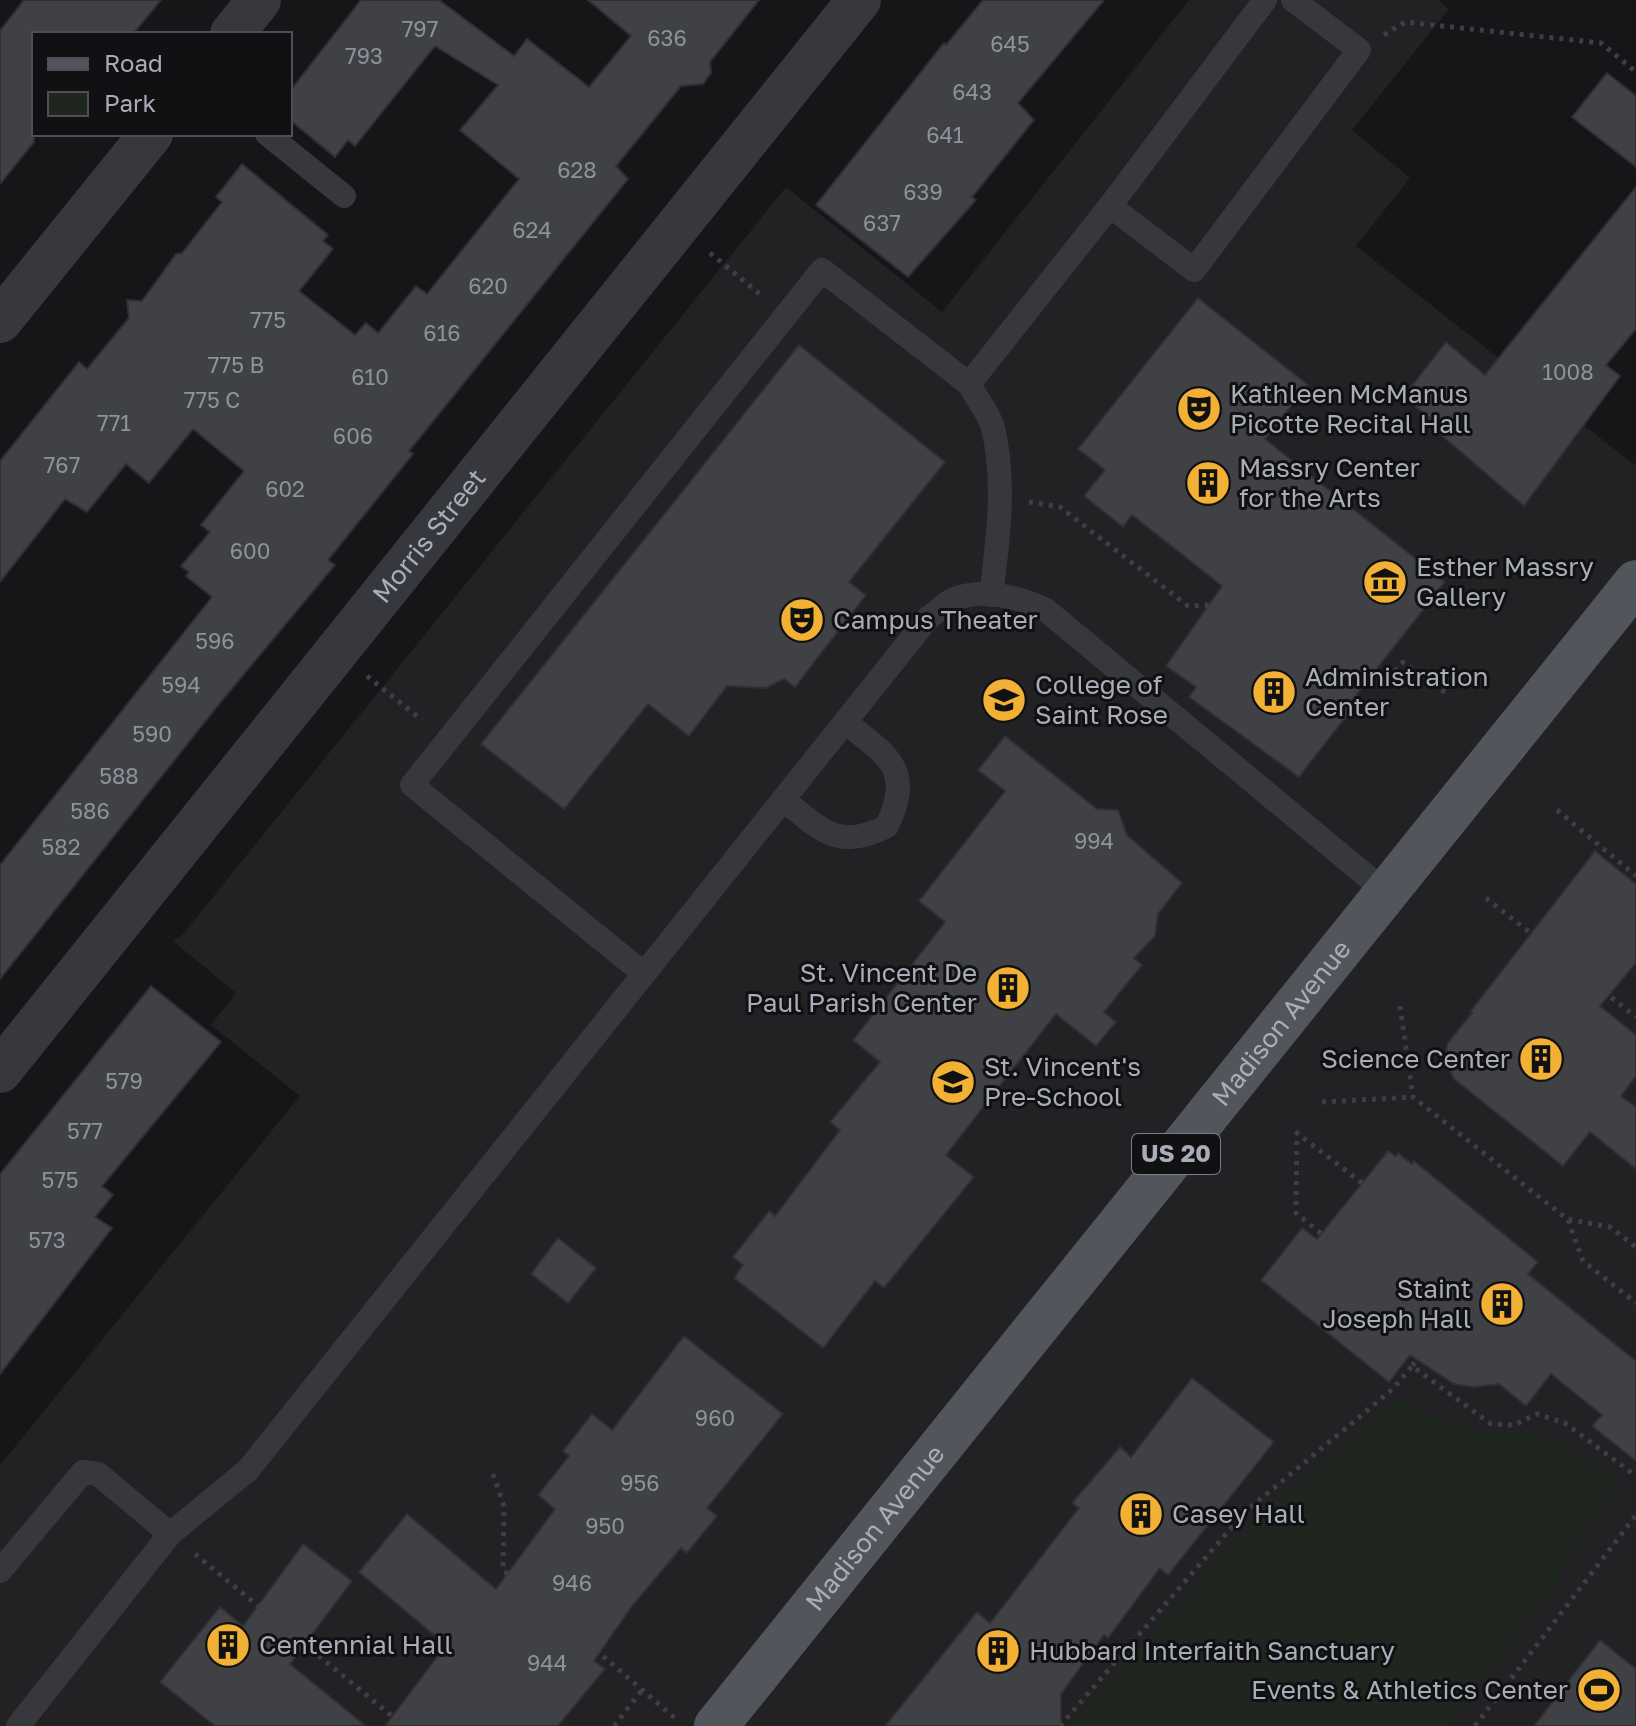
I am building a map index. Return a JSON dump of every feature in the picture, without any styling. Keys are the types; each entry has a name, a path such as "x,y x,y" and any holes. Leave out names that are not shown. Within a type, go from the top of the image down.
{"main road":[{"name":"Madison Avenue","path":"716,1726 1636,582"}],"street":[{"path":"234,32 259,0"},
{"name":"Morris Street","path":"0,1071 859,0"},
{"path":"0,321 149,136"}],"lane":[{"path":"969,384 1110,206 1265,0"},
{"path":"1110,206 1194,270 1359,50 1293,0"},
{"path":"269,136 344,196"},
{"path":"643,973 412,785 822,270 969,384 992,425 999,497 991,595"},
{"path":"18,1726 170,1534 248,1470 928,618 954,599 991,595 1022,598 1046,610 1387,893"},
{"path":"783,799 828,836 869,836 887,826 901,786 892,760 845,722"},
{"path":"0,1571 83,1472 98,1474 170,1534"}],"path":[{"path":"1359,50 1405,22 1601,43 1636,72"},
{"path":"678,226 786,316"},
{"path":"999,497 1060,507 1188,606 1288,602 1389,679 1403,662 1446,693"},
{"path":"336,652 448,740"},
{"path":"1557,810 1636,876"},
{"path":"1486,898 1636,1017"},
{"path":"1400,1006 1413,1097"},
{"path":"1322,1102 1413,1097 1567,1219 1610,1227 1636,1247"},
{"path":"1060,1726 1245,1512 1393,1389 1441,1331 1296,1213 1297,1133 1362,1183"},
{"path":"1567,1219 1583,1261 1636,1303"},
{"path":"1412,1366 1491,1424 1514,1425 1537,1414 1565,1423 1636,1476"},
{"path":"493,1474 504,1506 503,1570 684,1726"},
{"path":"1475,1726 1636,1515"},
{"path":"170,1534 404,1726"},
{"path":"614,1726 642,1690"}],"shaded area":[{"name":"College of Saint Rose","path":"1189,0 1438,0 1449,9 1352,130 1410,178 1356,246 1636,466 1636,1726 0,1726 0,1465 300,1096 211,1025 236,993 173,941 183,934 786,187 942,312"}],"green space":[{"path":"1400,1399 1446,1423 1477,1430 1534,1431 1607,1469 1615,1490 1559,1569 1557,1583 1446,1726 1068,1726 1261,1513"}],"building":[{"path":"24,0 161,0 135,32 32,32 34,142 0,184 0,31"},
{"path":"361,0 439,0 514,56 527,39 589,87 631,36 588,0 759,0 710,62 711,73 703,84 681,86 616,166 628,179 409,451 413,454 328,560 335,565 224,698 0,979 0,865 212,597 186,576 189,572 181,566 210,532 201,525 244,471 193,429 149,483 126,464 87,512 65,499 0,582 0,461 79,362 87,369 129,318 127,300 142,301 176,254 182,253 222,202 216,197 242,164 328,235 323,241 333,249 299,291 355,335 366,323 378,333 416,286 427,294 519,179 460,130 498,85 435,46 355,146 348,140 335,157 292,122 292,88"},
{"path":"983,0 1104,0 1018,103 1034,120 972,197 976,200 908,277 816,205 944,43 946,45"},
{"path":"1607,73 1636,96 1636,167 1572,117"},
{"path":"1636,187 1636,329 1606,365 1620,376 1524,506 1426,422 1430,418 1403,397 1446,342 1485,375"},
{"name":"Massry Center for the Arts","path":"1198,298 1308,385 1265,439 1445,582 1357,694 1360,704 1354,714 1345,718 1299,777 1189,697 1196,687 1166,666 1222,586 1132,515 1123,527 1084,496 1105,470 1078,449"},
{"path":"799,345 945,462 849,582 866,595 795,687 784,679 766,688 727,686 689,736 648,704 564,809 481,744"},
{"path":"1005,736 1097,809 1118,810 1127,835 1182,883 1158,914 1155,936 1134,958 1142,965 1104,1012 1116,1022 1096,1046 1056,1014 946,1155 974,1177 884,1288 875,1281 823,1348 734,1278 743,1265 733,1257 769,1211 775,1216 840,1130 830,1122 880,1062 853,1040 945,922 919,901 1005,791 978,770"},
{"name":"Science Center","path":"1595,851 1636,884 1636,963 1600,1006 1636,1035 1636,1076 1621,1096 1636,1107 1636,1169 1590,1132 1563,1166 1454,1079 1446,1062 1447,1044"},
{"path":"151,986 221,1042 102,1186 113,1195 95,1217 112,1228 0,1374 0,1174"},
{"name":"Staint Joseph Hall","path":"1388,1151 1396,1156 1398,1153 1412,1164 1414,1161 1538,1262 1528,1274 1636,1361 1636,1461 1592,1426 1602,1415 1551,1374 1526,1406 1499,1384 1474,1387 1454,1384 1410,1355 1389,1382 1261,1280 1302,1228 1317,1239"},
{"path":"558,1238 596,1268 568,1303 531,1274"},
{"path":"684,1336 783,1414 707,1508 717,1516 687,1553 681,1548 632,1606 594,1661 605,1669 558,1726 385,1726 446,1645 359,1572 407,1514 496,1589 555,1509 538,1495 569,1456 563,1451 592,1414 612,1430"},
{"path":"1192,1378 1274,1442 1168,1575 1160,1568 1108,1638 1104,1635 1061,1694 1061,1726 885,1726 977,1612 990,1623 1079,1508 1072,1503 1120,1447 1131,1457"},
{"name":"Centennial Hall","path":"303,1544 352,1581 290,1664 366,1726 215,1726 160,1682 220,1607 243,1626"},
{"name":"Events & Athletics Center","path":"1600,1640 1636,1669 1636,1726 1534,1726"}],"place":[{"name":"Kathleen McManus Picotte Recital Hall","path":"1199,409"},
{"name":"Massry Center for the Arts","path":"1208,483"},
{"name":"Esther Massry Gallery","path":"1385,582"},
{"name":"Campus Theater","path":"802,620"},
{"name":"Administration Center","path":"1274,692"},
{"name":"College of Saint Rose","path":"1004,700"},
{"name":"St. Vincent De Paul Parish Center","path":"1008,988"},
{"name":"Science Center","path":"1541,1059"},
{"name":"St. Vincent's Pre-School","path":"953,1082"},
{"name":"Staint Joseph Hall","path":"1502,1304"},
{"name":"Casey Hall","path":"1141,1514"},
{"name":"Centennial Hall","path":"228,1645"},
{"name":"Hubbard Interfaith Sanctuary","path":"998,1651"},
{"name":"Events & Athletics Center","path":"1599,1690"}]}
